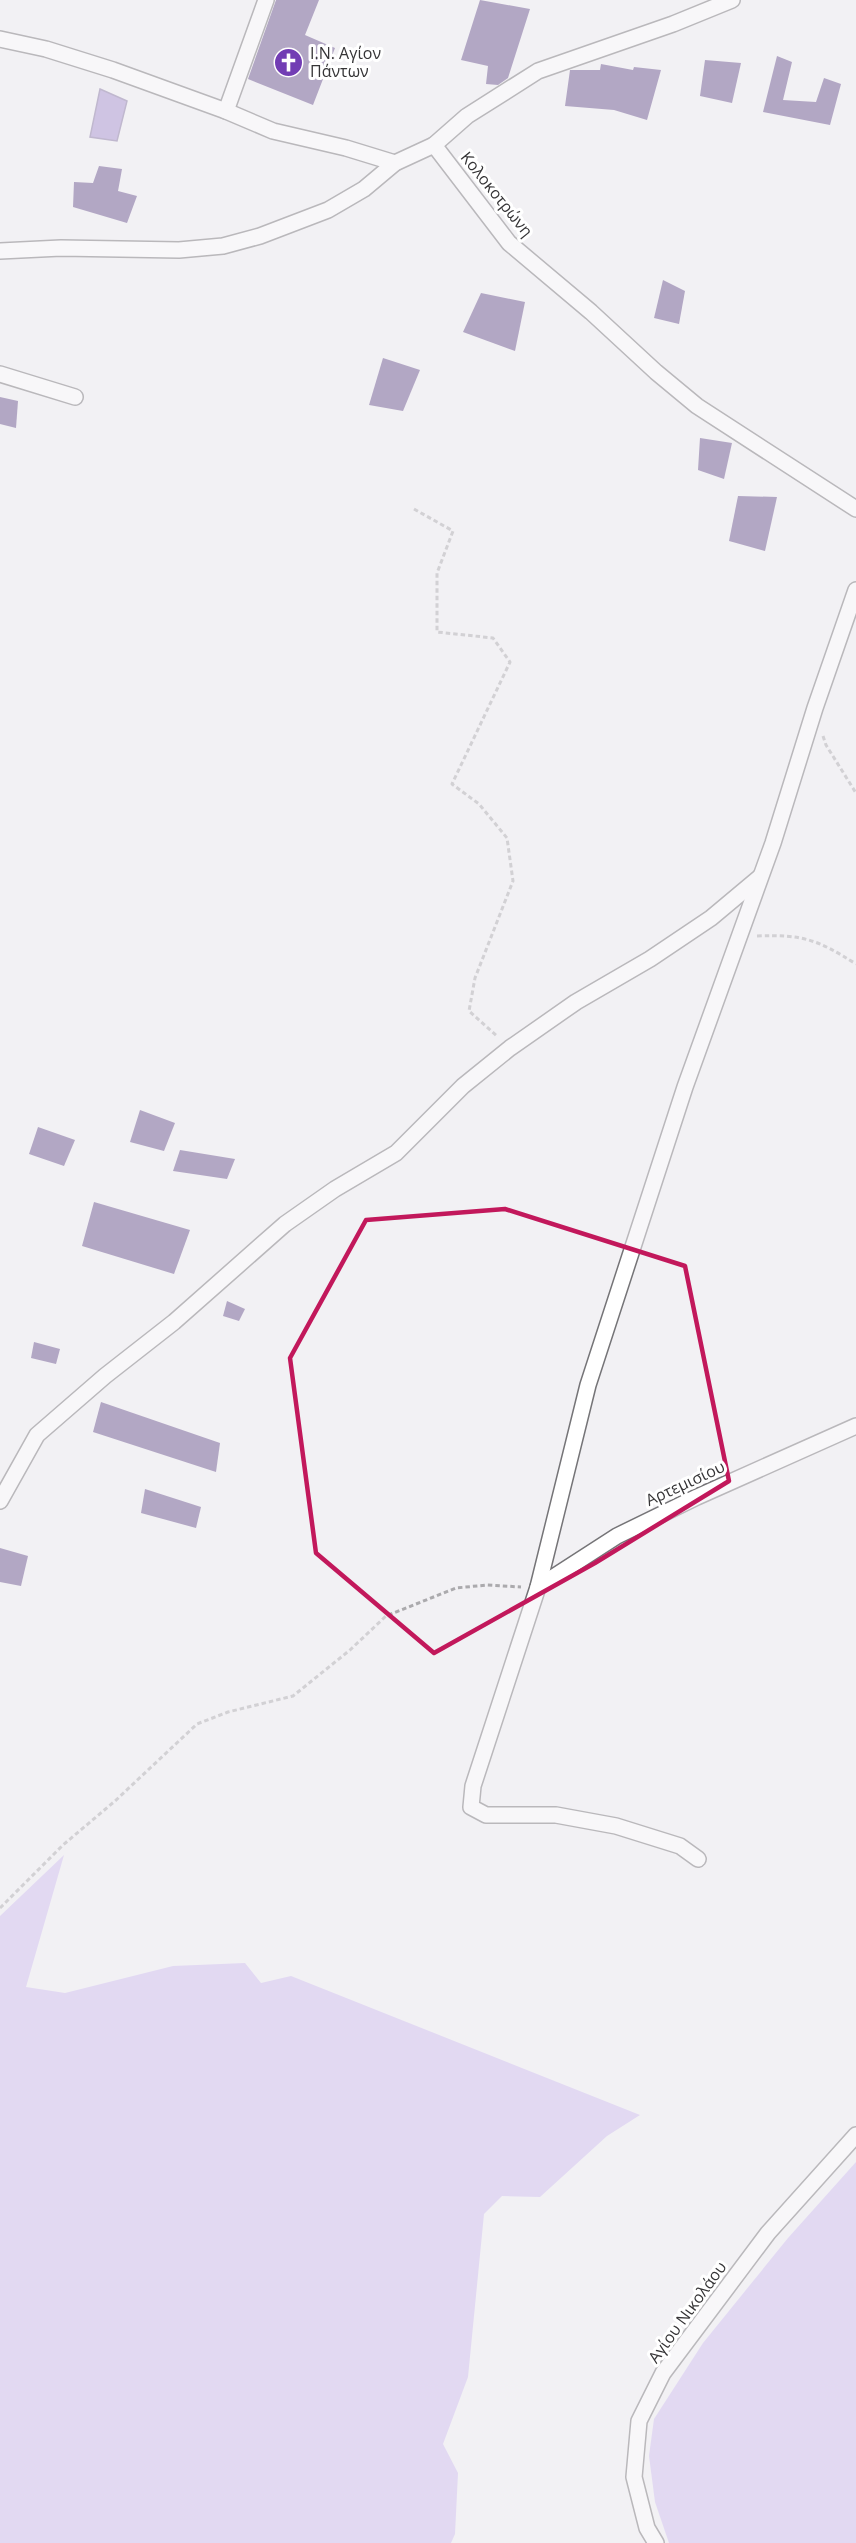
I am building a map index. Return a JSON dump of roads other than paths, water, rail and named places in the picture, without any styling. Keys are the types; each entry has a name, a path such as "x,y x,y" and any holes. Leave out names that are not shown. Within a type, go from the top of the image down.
{"street":[{"path":"226,111 266,0"},
{"path":"0,250 61,248 179,250 223,246 260,236 328,210 364,189 394,163 434,145 467,116 538,71 674,24 732,0"},
{"path":"0,39 46,49 90,63 226,111 273,131 346,148 394,163"},
{"name":"Κολοκοτρώνη","path":"434,145 509,243 591,312 656,372 697,406 856,509"},
{"path":"0,374 75,397"},
{"path":"698,1859 680,1846 616,1826 556,1815 486,1815 471,1807 473,1786 538,1587 588,1384 685,1087 773,843 814,708 856,590"},
{"path":"0,1501 37,1435 105,1376 174,1322 285,1224 335,1189 396,1153 463,1086 510,1048 576,1002 650,959 711,918 760,877"},
{"name":"Αρτεμισίου","path":"538,1587 617,1536 856,1426"},
{"name":"Αγίου Νικολάου","path":"656,2543 647,2528 634,2477 639,2421 663,2373 768,2233 856,2135"}],"place":[{"name":"Ι.Ν. Αγίον Πάντων","path":"289,62"}]}
